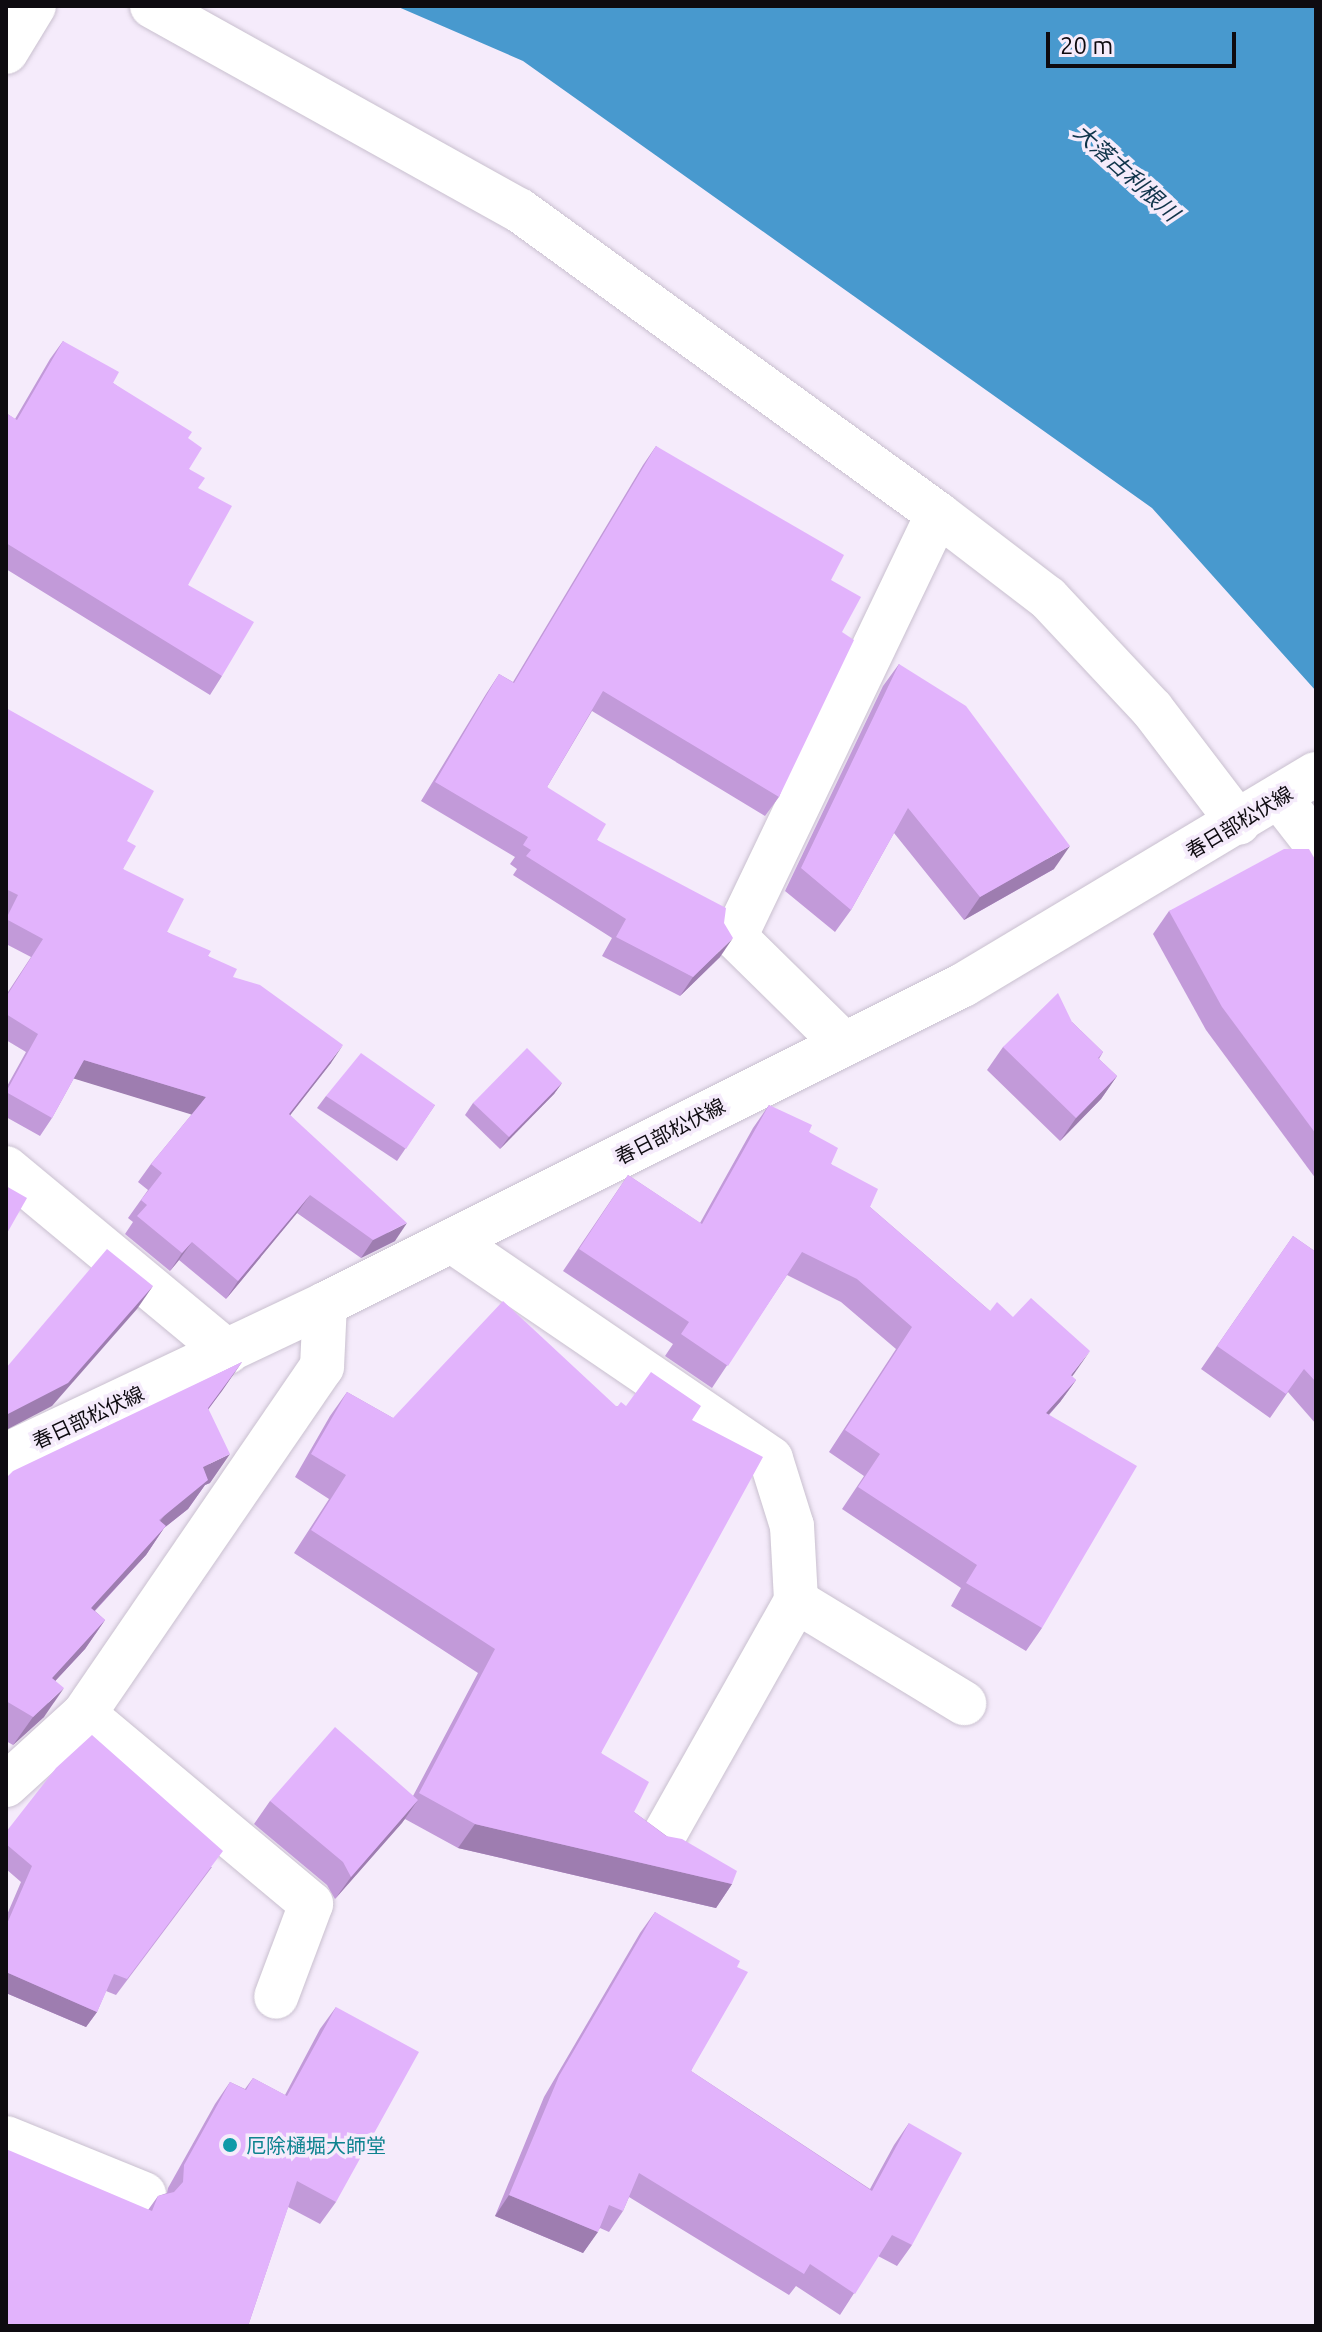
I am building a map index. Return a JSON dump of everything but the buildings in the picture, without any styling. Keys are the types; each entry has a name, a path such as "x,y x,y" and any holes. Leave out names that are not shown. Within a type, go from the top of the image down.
{"street":[{"path":"6,52 34,6"},
{"path":"152,6 519,210 938,514 1048,598 1152,709 1239,823"},
{"path":"844,1044 735,937 938,514"},
{"name":"春日部松伏線","path":"6,1455 228,1352 963,985 1239,823 1316,774"},
{"path":"1280,798 1316,844"},
{"path":"6,1168 228,1352"},
{"path":"452,1241 771,1459 792,1526 796,1601 662,1839"},
{"path":"6,1785 84,1714 322,1367 325,1304"},
{"path":"796,1601 964,1703"},
{"path":"84,1714 311,1904 276,1997"},
{"path":"6,2138 144,2194"}],"water":[{"name":"大落古利根川","path":"396,6 1316,6 1316,691 1152,508 523,61"}],"place":[{"name":"厄除樋堀大師堂","path":"230,2145"}]}
